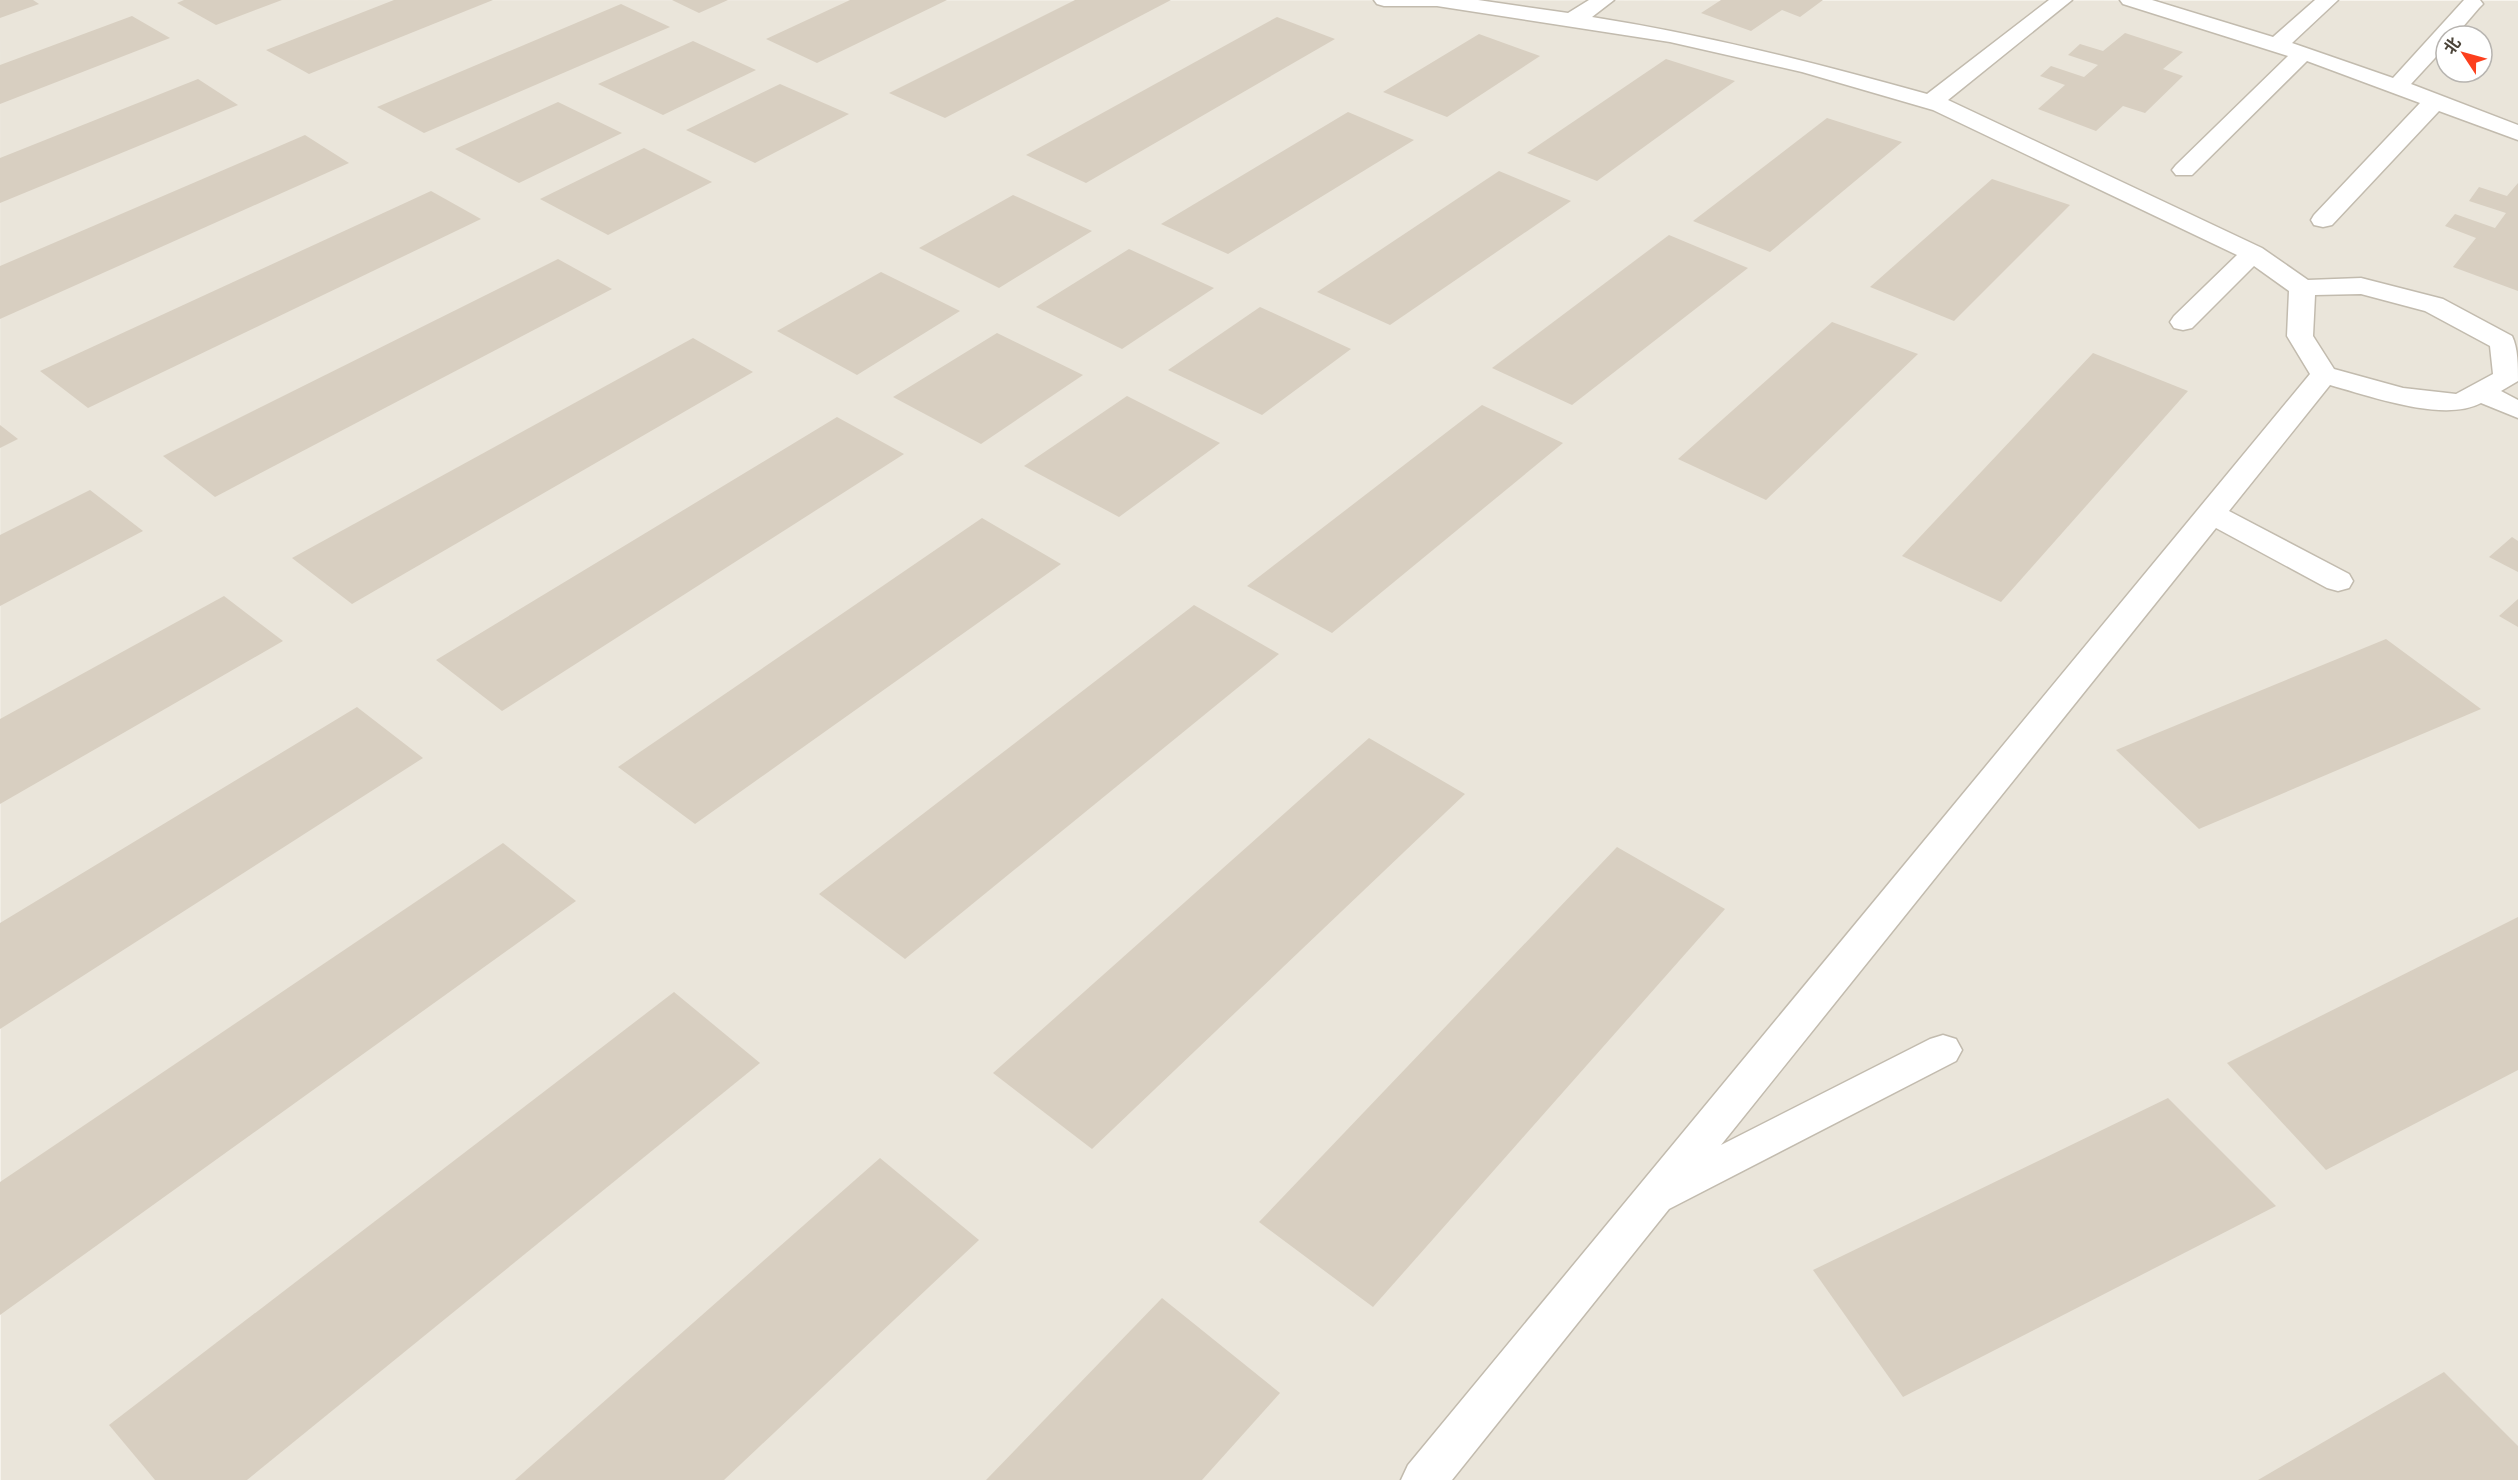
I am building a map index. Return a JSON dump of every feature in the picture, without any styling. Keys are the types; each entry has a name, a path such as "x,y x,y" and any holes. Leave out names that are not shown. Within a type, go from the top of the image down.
{"street":[{"path":"1384,0 1441,0 1670,36 1807,67 1931,102 2253,254 2301,288 2361,286 2434,305 2510,337 2507,377 2460,403 2402,396 2324,375 2300,336 2301,288"},
{"path":"1572,20 1604,0"},
{"path":"1931,102 2062,0"},
{"path":"2130,0 2303,53 2518,133"},
{"path":"2277,45 2328,0"},
{"path":"2397,87 2472,4"},
{"path":"2184,170 2303,53"},
{"path":"2323,219 2436,101"},
{"path":"2183,322 2253,254"},
{"path":"1424,1480 2324,375"},
{"path":"2480,392 2518,410"},
{"path":"2212,514 2338,581"},
{"path":"1651,1200 1943,1050"}],"shaded area":[{"path":"0,0 2518,1 2518,1480 1,1480"}],"building":[{"path":"0,0 33,0 39,4 0,18"},
{"path":"184,0 282,0 216,25 177,3"},
{"path":"394,0 493,0 309,74 266,50"},
{"path":"672,0 728,0 699,13"},
{"path":"850,0 947,0 817,63 766,39"},
{"path":"1075,0 1171,0 945,118 889,93"},
{"path":"1721,0 1823,0 1800,17 1782,10 1751,31 1701,13"},
{"path":"621,4 670,27 424,133 377,107"},
{"path":"132,16 170,38 0,104 0,65"},
{"path":"1277,17 1335,39 1086,183 1026,155"},
{"path":"2125,33 2183,52 2163,69 2183,76 2145,113 2123,106 2096,131 2038,109 2065,85 2040,76 2051,66 2084,77 2098,65 2068,55 2080,44 2103,51"},
{"path":"1479,34 1540,56 1447,117 1383,92"},
{"path":"693,41 756,70 663,115 598,84"},
{"path":"1666,59 1735,81 1597,181 1527,153"},
{"path":"198,79 238,105 0,203 0,158"},
{"path":"780,84 849,114 755,163 686,130"},
{"path":"558,102 622,133 519,183 455,149"},
{"path":"1348,112 1414,140 1228,254 1161,224"},
{"path":"1827,118 1902,142 1770,252 1693,221"},
{"path":"305,135 349,163 0,319 0,266"},
{"path":"644,148 712,182 608,235 540,199"},
{"path":"1499,171 1571,201 1390,325 1317,292"},
{"path":"1992,179 2070,205 1954,321 1870,287"},
{"path":"2518,183 2518,291 2453,267 2476,238 2445,226 2455,214 2495,228 2506,213 2469,201 2479,187 2507,196"},
{"path":"431,191 481,219 88,408 40,371"},
{"path":"1013,195 1092,231 999,288 919,248"},
{"path":"1669,235 1748,268 1572,405 1492,368"},
{"path":"1129,249 1214,288 1122,349 1036,307"},
{"path":"558,259 612,289 215,497 163,456"},
{"path":"881,272 960,311 857,375 777,331"},
{"path":"1260,307 1351,349 1262,415 1168,370"},
{"path":"1832,322 1918,354 1766,500 1678,459"},
{"path":"997,333 1083,375 981,444 893,397"},
{"path":"693,338 753,372 352,604 292,558"},
{"path":"2093,353 2188,391 2001,602 1902,556"},
{"path":"1127,396 1220,443 1119,517 1024,466"},
{"path":"1482,405 1563,443 1332,633 1247,586"},
{"path":"837,417 904,454 502,711 436,660"},
{"path":"0,425 18,439 0,448"},
{"path":"90,490 143,531 0,606 0,535"},
{"path":"982,518 1061,564 695,824 618,767"},
{"path":"2512,537 2518,541 2518,572 2489,557"},
{"path":"224,596 283,641 0,804 0,719"},
{"path":"2518,599 2518,627 2499,616"},
{"path":"1194,605 1279,654 905,959 819,894"},
{"path":"2386,639 2481,709 2199,829 2116,750"},
{"path":"357,707 423,758 0,1029 0,923"},
{"path":"1369,738 1465,794 1092,1149 993,1073"},
{"path":"503,843 576,901 0,1315 0,1182"},
{"path":"1617,847 1725,909 1373,1307 1259,1222"},
{"path":"2518,917 2518,1070 2326,1170 2227,1063"},
{"path":"674,992 760,1063 247,1480 155,1480 109,1425"},
{"path":"2168,1098 2276,1206 1903,1397 1813,1270"},
{"path":"880,1158 979,1240 724,1480 515,1480"},
{"path":"1162,1298 1280,1393 1202,1480 986,1480"},
{"path":"2444,1372 2518,1446 2518,1480 2258,1480"}]}
